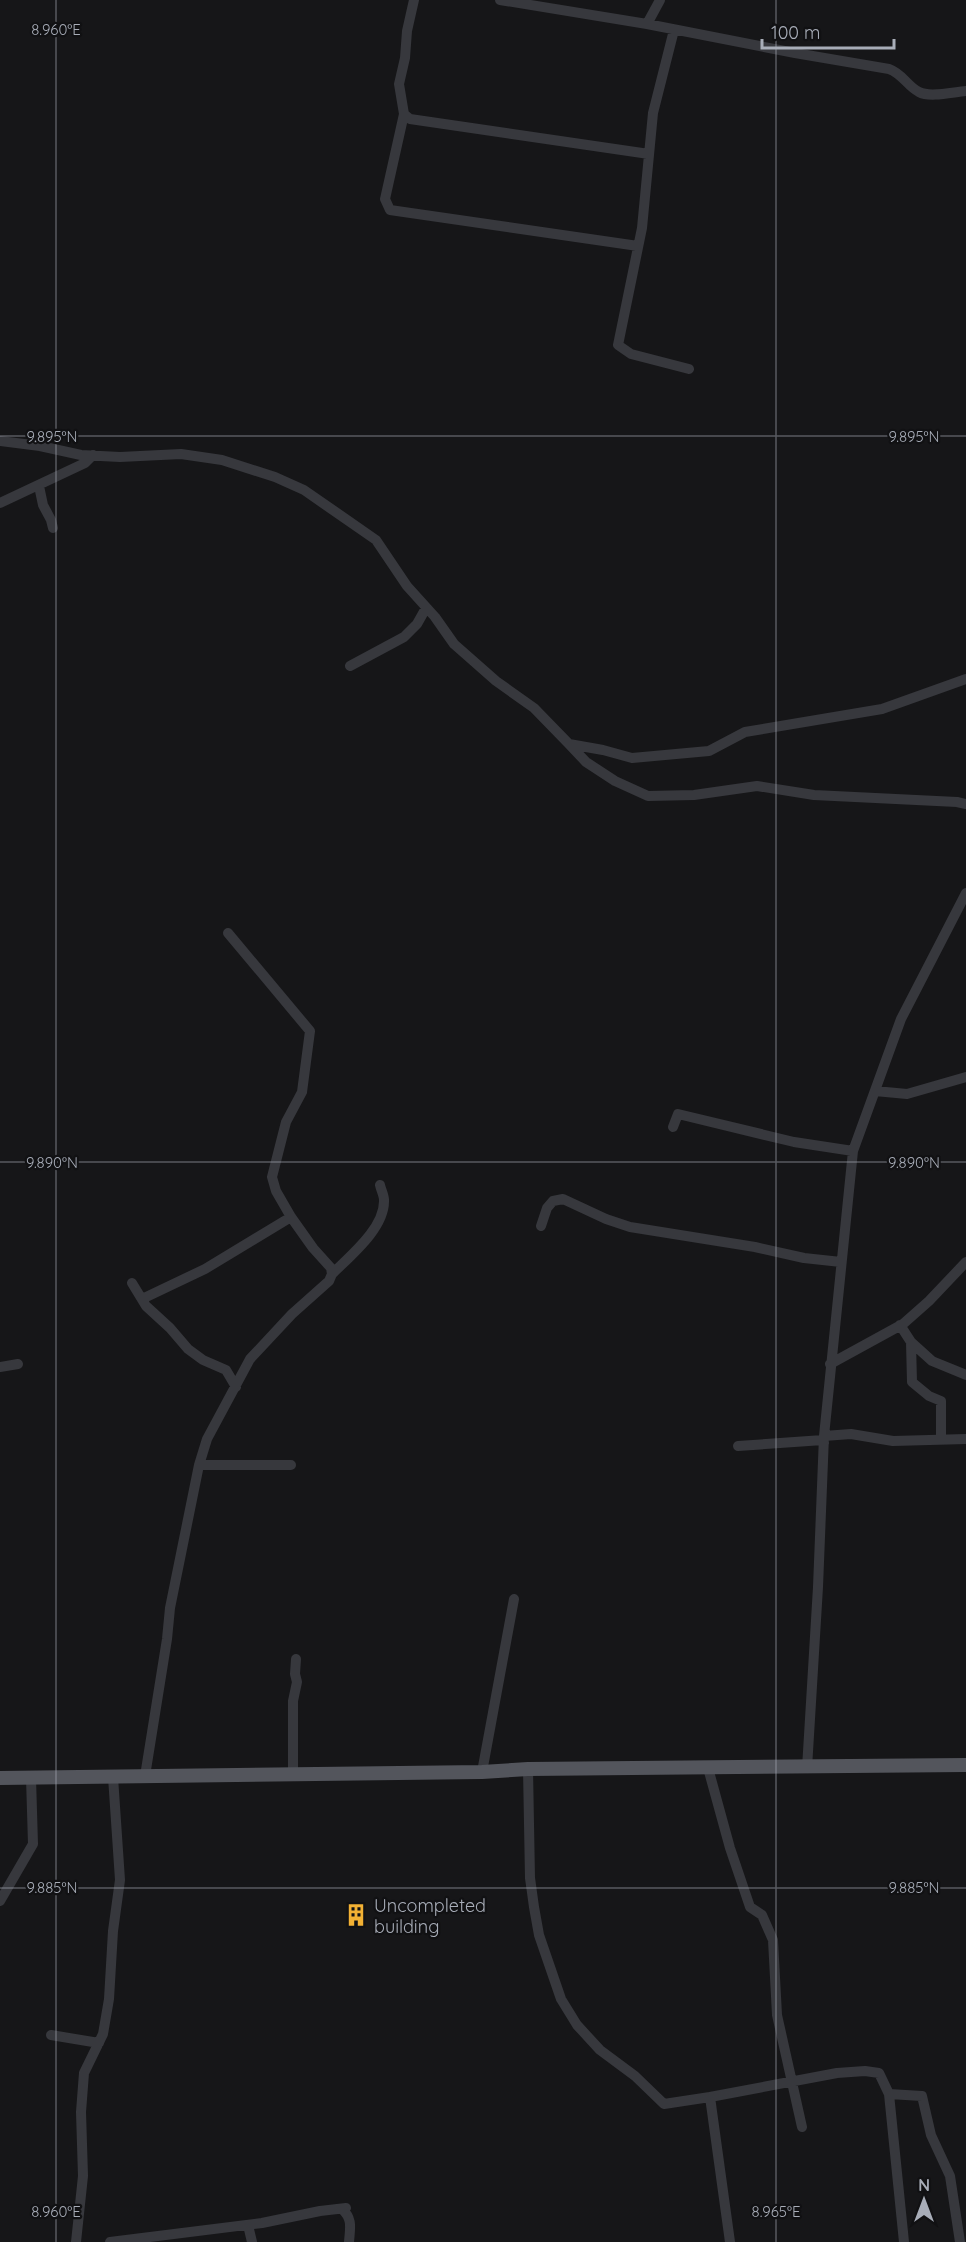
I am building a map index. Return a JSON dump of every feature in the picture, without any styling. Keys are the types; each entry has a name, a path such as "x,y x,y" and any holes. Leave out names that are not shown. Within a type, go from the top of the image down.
{"main road":[{"path":"0,1778 482,1772 528,1769 966,1765"}],"street":[{"path":"414,0 399,84 404,114 385,199 390,210 638,246"},
{"path":"500,0 647,24 889,69 899,73 919,92 928,94 966,91"},
{"path":"578,12 579,0"},
{"path":"647,24 660,0"},
{"path":"674,30 653,113 642,228 618,345 631,354 689,369"},
{"path":"404,114 410,118 649,154"},
{"path":"0,441 93,456 181,454 222,460 275,477 304,490 375,540 407,586 454,644 496,681 534,708 586,762 615,781 648,796 694,795 757,786 814,795 966,804"},
{"path":"0,503 85,463 93,456"},
{"path":"39,486 42,505 53,528"},
{"path":"350,666 404,637 417,624 426,608"},
{"path":"569,744 632,758 709,751 745,732 882,709 966,679"},
{"path":"807,1768 824,1439 853,1151 901,1018 960,915 966,893"},
{"path":"228,933 310,1031 302,1092 286,1122 272,1177 276,1191 291,1216 313,1248 331,1268 332,1274"},
{"path":"875,1090 907,1094 966,1077"},
{"path":"673,1127 678,1114 794,1142 853,1151"},
{"path":"145,1776 170,1608 199,1465 212,1426 250,1359 292,1314 329,1281 332,1274 365,1241 378,1221 384,1200 380,1185"},
{"path":"541,1226 547,1208 553,1202 563,1199 606,1219 630,1227 755,1247 804,1258 841,1262"},
{"path":"142,1299 206,1269 291,1216"},
{"path":"830,1364 900,1325 930,1301 966,1262"},
{"path":"132,1283 146,1306 188,1349 203,1360 226,1370 236,1387"},
{"path":"900,1325 912,1342 932,1361 966,1375"},
{"path":"912,1342 912,1382 941,1401 941,1440"},
{"path":"0,1367 18,1364"},
{"path":"738,1446 822,1440 851,1434 893,1441 966,1439"},
{"path":"199,1465 291,1465"},
{"path":"482,1772 514,1599"},
{"path":"293,1774 293,1701 297,1682 296,1659"},
{"path":"708,1768 730,1848 750,1907 762,1915 773,1940 777,2015 790,2082 802,2127"},
{"path":"528,1769 530,1878 539,1935 561,1999 577,2025 600,2050 635,2076 664,2104 865,2071 879,2073 889,2094 904,2242"},
{"path":"76,2242 83,2176 81,2112 84,2073 103,2034 110,1999 113,1931 120,1880 113,1777"},
{"path":"0,1901 33,1844 31,1778"},
{"path":"51,2035 99,2043"},
{"path":"889,2094 922,2096 932,2135 950,2176 960,2242"},
{"path":"710,2097 730,2242"},
{"path":"110,2242 248,2225 344,2208 350,2221 349,2242"},
{"path":"248,2225 252,2242"}],"place":[{"name":"Uncompleted building","path":"356,1915"}]}
